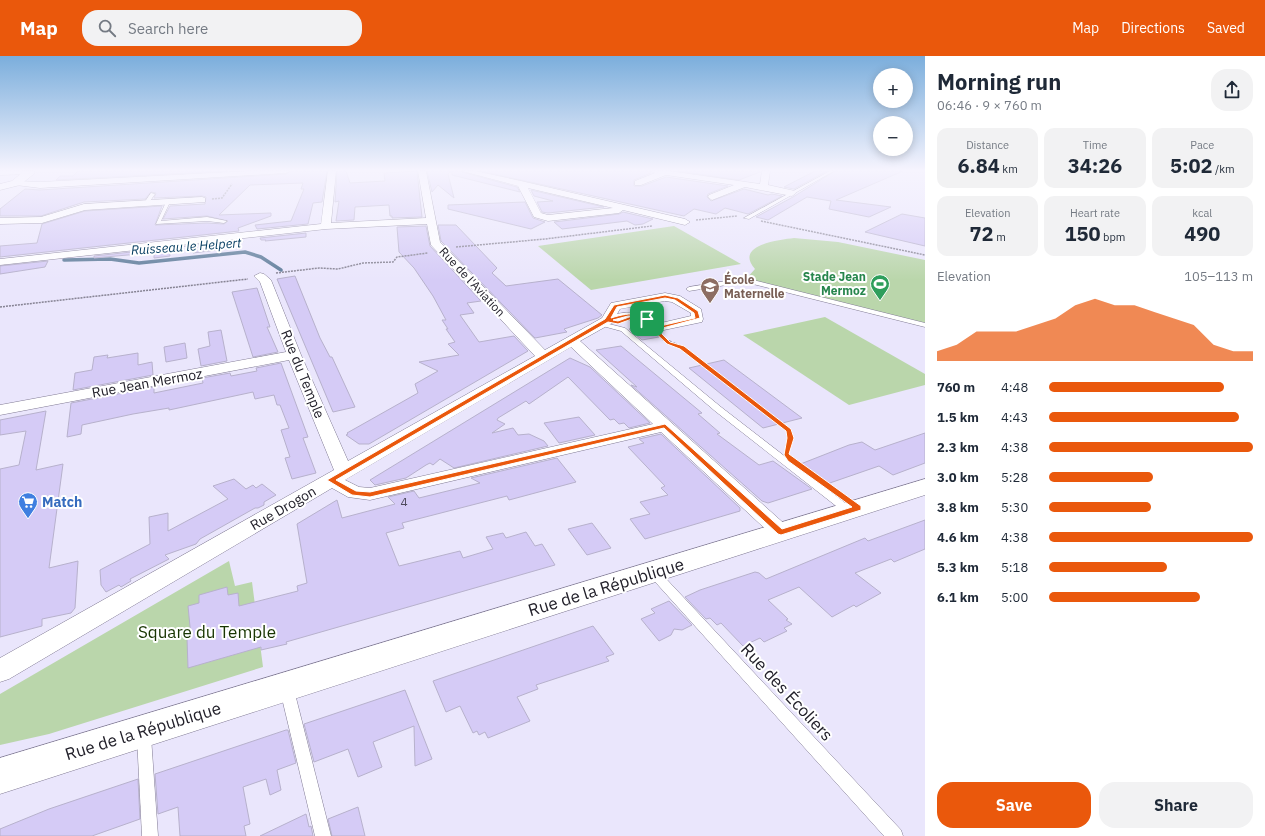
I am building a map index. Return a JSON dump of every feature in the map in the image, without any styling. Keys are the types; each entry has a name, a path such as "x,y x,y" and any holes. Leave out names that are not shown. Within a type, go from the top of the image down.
{"street":[{"path":"0,221 42,220 83,207"},
{"path":"326,226 328,207"},
{"name":"Rue de l'Aviation","path":"429,207 435,243 544,357"},
{"path":"533,207 537,215 548,218 631,208 686,222"},
{"path":"0,262 326,226 431,221"},
{"name":"Rue du Temple","path":"260,276 265,280 338,476"},
{"name":"Rue Drogon","path":"0,672 604,322 628,314 639,316 659,328 697,318 696,312 676,299 665,297 615,306 604,322"},
{"path":"572,341 781,532"},
{"name":"Rue Jean Mermoz","path":"0,410 294,355"},
{"path":"338,476 355,493 370,494 665,426"},
{"name":"Rue de la République","path":"0,776 925,487"}],"lane":[{"path":"165,207 158,223 207,219 224,221"},
{"path":"747,218 766,207"},
{"path":"689,289 745,280 925,326"},
{"path":"604,322 623,329 718,409 849,511"},
{"name":"Rue des Écoliers","path":"653,572 895,836"},
{"path":"286,687 323,836"},
{"path":"144,731 150,836"}],"path":[{"path":"0,307 245,280 260,276 319,268 338,269 363,263 393,262 397,257 431,252 440,248 545,239 734,215 925,255"},
{"path":"660,334 663,339 669,343 682,347 789,430 791,438 786,454"}],"green space":[{"path":"674,226 741,264 591,290 538,246"},
{"name":"Stade Jean Mermoz","path":"794,238 838,242 925,260 925,323 746,279 755,269 750,261 750,254 754,249 769,242"},
{"path":"825,317 925,374 925,385 849,405 743,335"},
{"name":"Square du Temple","path":"229,561 235,586 252,582 263,667 49,734 0,745 0,694"}],"building":[{"path":"2,207 67,207 41,216 0,216 0,209"},
{"path":"161,207 155,225 207,223 224,224 228,221 207,216 163,219 169,207 227,207 219,215 271,213 271,216 238,228 239,231 0,257 0,246 37,243 42,224 85,211"},
{"path":"297,207 312,207 308,224 257,229 255,225 291,221"},
{"path":"338,207 355,207 354,220 336,221"},
{"path":"389,207 421,207 422,217 392,218 392,216 390,216"},
{"path":"448,207 528,207 533,218 545,222 531,229 448,209"},
{"path":"540,207 600,207 548,213 542,212"},
{"path":"645,207 760,207 748,214 725,208 716,214 694,209 684,216"},
{"path":"774,207 789,207 768,220 756,217"},
{"path":"829,207 890,207 869,217 829,209"},
{"path":"623,212 653,219 643,224 635,225 627,221 562,229 554,222 619,214"},
{"path":"902,214 925,218 925,246 865,232"},
{"path":"438,225 456,225 497,268 492,273 506,286 558,279 602,315 598,318 564,329 567,332 535,338 441,241"},
{"path":"426,226 430,246 481,301 467,303 474,313 460,315 479,342 514,336 528,351 369,444 359,444 346,435 348,434 347,433 418,393 415,384 438,371 419,362 459,355 448,344 455,342 446,329 448,329 442,320 446,320 433,296 414,268 399,252 397,227"},
{"path":"306,233 306,237 265,241 266,240 261,240 260,238"},
{"path":"242,240 243,242 217,245 217,250 193,253 192,245"},
{"path":"187,246 169,249 170,256 154,258 154,254 139,254 94,258 94,256"},
{"path":"48,261 45,267 0,274 0,266"},
{"path":"295,276 320,338 330,357 332,357 355,407 333,412 277,279"},
{"path":"257,288 270,327 267,327 278,352 253,357 232,292"},
{"path":"644,326 659,337 642,340 629,329"},
{"path":"221,330 227,361 201,366 198,349 210,346 208,332"},
{"path":"185,343 187,358 166,362 164,347"},
{"path":"621,346 702,413 698,414 720,433 717,434 759,465 773,461 812,489 768,503 762,501 631,385 637,387 596,350"},
{"path":"138,353 138,365 152,362 153,375 73,390 75,373 92,370 94,357 108,355 107,358"},
{"path":"570,358 590,367 650,423 629,428 624,423 619,424 614,419 610,420 568,377 529,404 526,401 498,418 497,420 505,424 492,433 513,428 518,435 529,434 544,441 548,446 454,468 440,459 433,465 430,463 406,478 375,485 370,480"},
{"path":"724,360 802,418 763,428 689,368"},
{"path":"281,363 308,437 303,438 316,473 292,479 285,458 290,457 281,430 289,428 280,405 277,405 274,395 255,399 253,392 169,410 169,408 133,414 82,425 81,434 67,437 71,403 154,387 154,393 203,383 202,378 230,373 231,376 257,371 256,368"},
{"name":"Match","path":"46,411 36,470 63,464 49,568 78,561 75,608 71,613 42,619 42,626 0,637 0,469 19,465 26,431 0,435 0,420"},
{"path":"579,417 595,435 559,443 544,423"},
{"path":"925,433 925,463 893,475 879,466 824,485 798,465 849,445 862,442 875,450"},
{"path":"661,434 740,508 740,511 645,539 630,519 650,514 640,502 668,495 661,488 665,486 628,447 644,443 639,439"},
{"path":"557,458 576,482 509,500 507,496 402,523 404,528 386,533 399,566 460,551 463,558 493,549 486,537 503,533 506,538 526,532 535,546 542,544 555,565 286,642 287,644 261,650 261,647 188,668 187,638 191,637 188,606 199,603 199,595 227,587 228,595 238,593 239,606 298,591 297,586 307,583 297,524 337,500 342,518 395,504 388,497 414,491 419,498 480,483 471,478"},
{"path":"234,479 246,489 253,485 256,488 262,484 276,495 264,502 264,505 255,508 200,539 196,544 165,555 169,559 130,579 131,581 121,587 119,585 106,592 101,585 100,570 150,544 149,517 168,513 168,531 228,499 213,486"},
{"path":"925,520 925,549 894,562 891,559 855,573 881,593 856,607 854,605 832,617 799,587 768,600 788,619 786,620 792,624 784,628 787,631 764,642 760,638 743,646 721,623 717,625 710,618 706,619 685,597 700,590 755,572 759,573 766,579 865,538 868,541"},
{"path":"592,523 611,548 587,555 568,529"},
{"path":"669,601 692,625 682,630 674,629 671,635 659,641 641,619 655,613 651,609"},
{"path":"593,626 614,654 606,657 609,661 536,685 538,689 517,697 530,721 488,738 485,732 479,735 477,731 473,733 460,706 446,712 433,681"},
{"path":"405,690 432,759 415,766 414,726 373,742 382,767 358,777 348,749 314,762 304,724"},
{"path":"288,730 296,763 277,770 281,790 270,795 266,779 243,787 250,824 244,826 246,836 180,836 178,807 158,814 155,774"},
{"path":"138,779 140,819 92,836 0,836 0,829 49,809"},
{"path":"358,807 365,836 332,836 328,819"},
{"path":"306,814 313,836 260,836"}],"waterway":[{"name":"Ruisseau le Helpert","path":"64,260 110,259 139,263 245,252 261,257 281,270"}],"place":[{"name":"Stade Jean Mermoz","path":"880,301"},
{"name":"École Maternelle","path":"710,304"},
{"name":"Match","path":"28,519"}],"route":[{"path":"647,319 628,314 607,320 331,480 355,493 370,494 665,426 781,532 858,508 786,454 786,448 791,438 789,430 682,347 669,343 663,339 648,322 640,318 632,318 618,323 607,320 615,306 665,297 676,299 696,312 697,318 659,328 647,319"}]}
